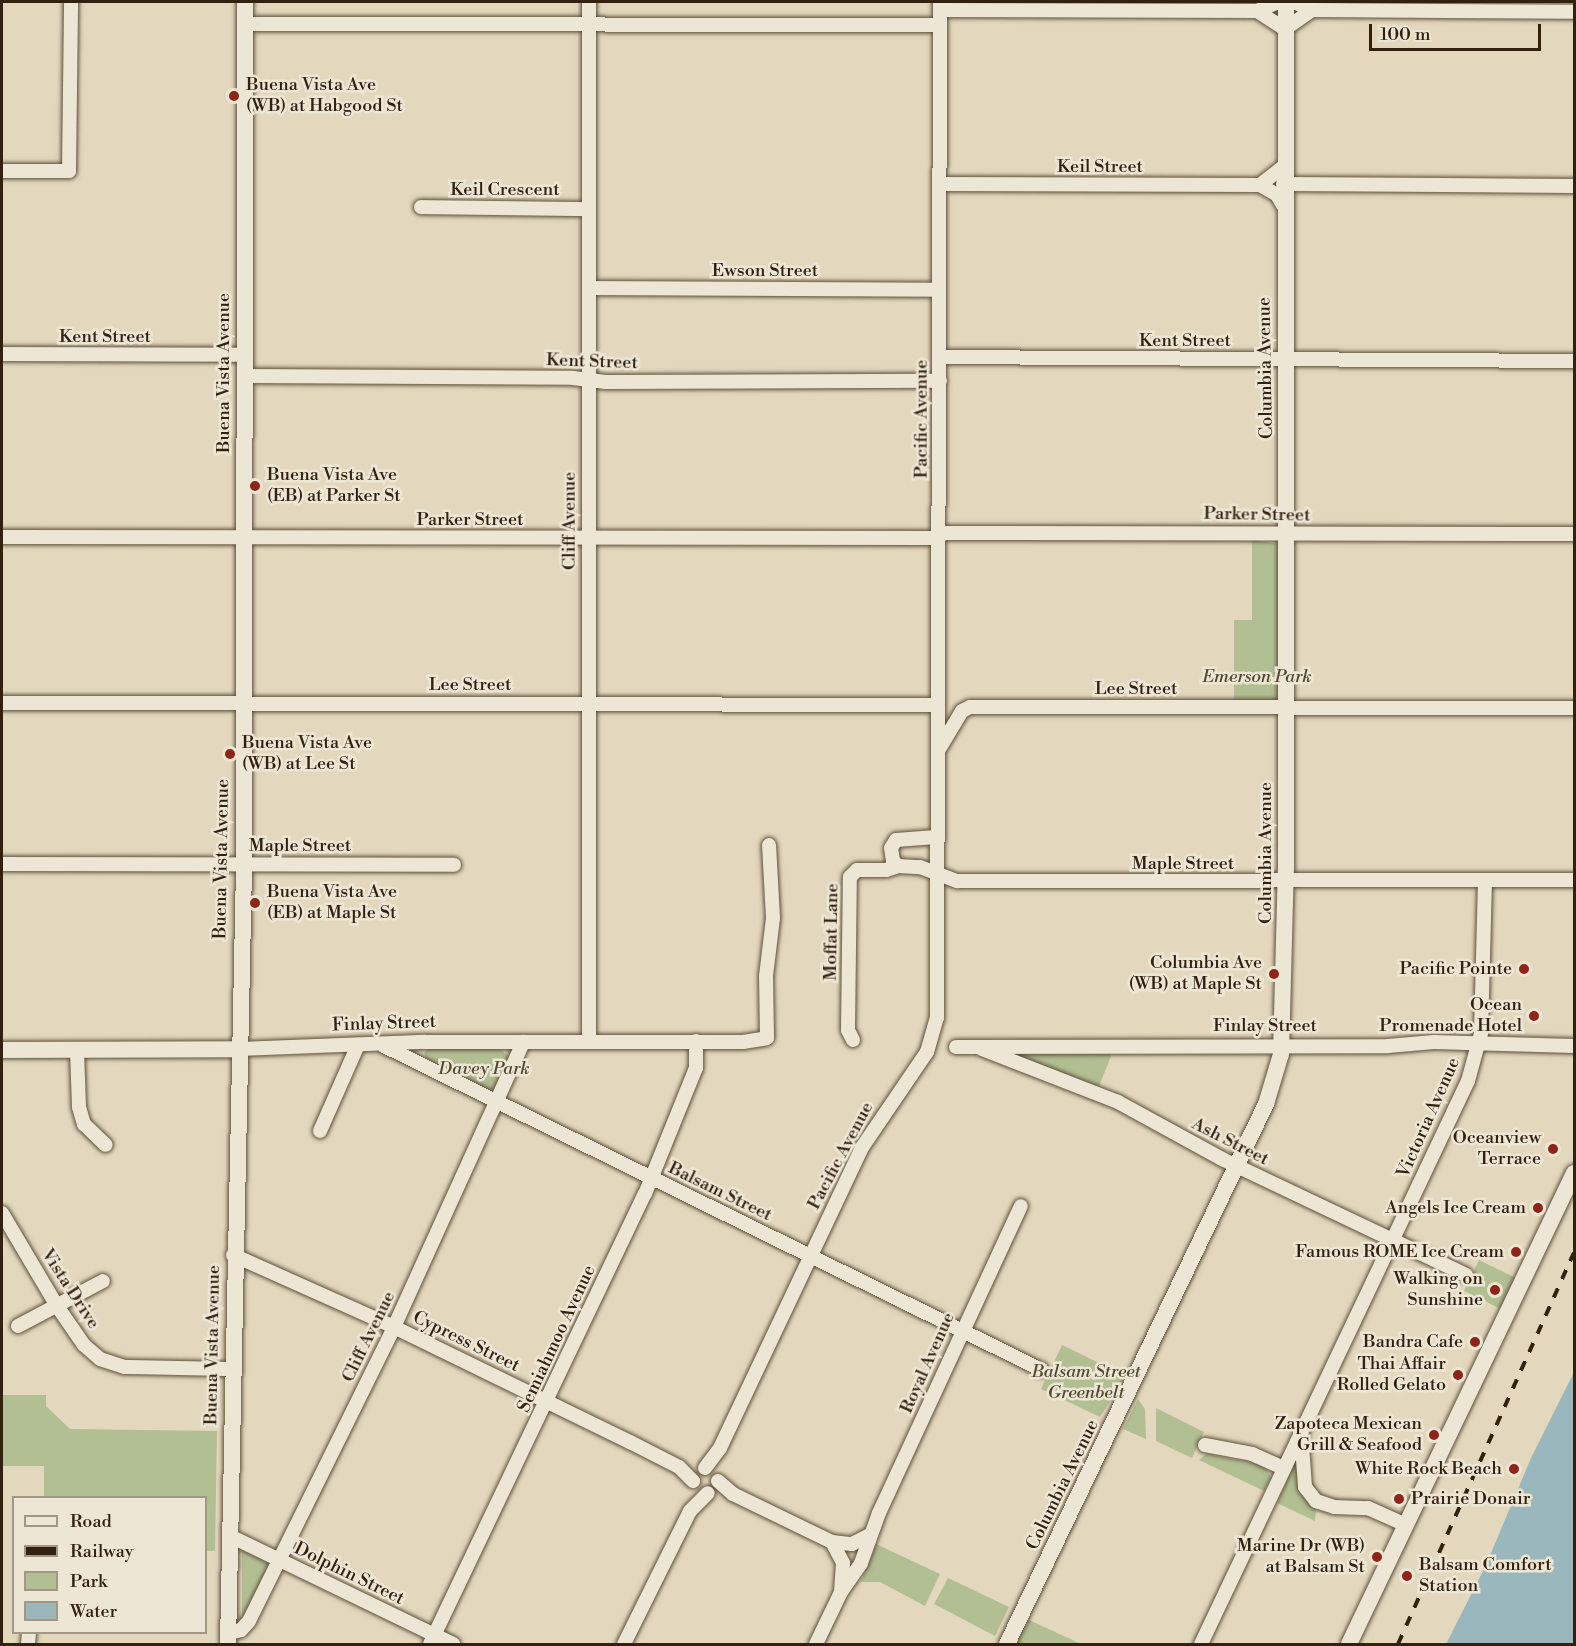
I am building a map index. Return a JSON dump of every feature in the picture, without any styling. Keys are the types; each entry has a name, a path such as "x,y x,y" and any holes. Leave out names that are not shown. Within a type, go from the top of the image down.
{"street":[{"path":"2,171 69,171 71,2"},
{"name":"Buena Vista Avenue","path":"229,1639 233,1255 244,864 245,2"},
{"name":"Cliff Avenue","path":"589,2 590,1041"},
{"path":"940,6 1257,11 1278,2"},
{"name":"Columbia Avenue","path":"1007,1644 1266,1104 1282,1046 1287,707 1283,205 1286,2"},
{"path":"1294,2 1312,10 1575,12"},
{"name":"Pacific Avenue","path":"693,1483 720,1448 863,1146 932,1040 937,1018 940,6"},
{"path":"1257,11 1285,30 1312,10"},
{"path":"245,24 940,25"},
{"path":"1283,205 1277,195 1260,186 1284,166"},
{"name":"Keil Street","path":"940,184 1260,186"},
{"path":"1283,184 1575,186"},
{"name":"Keil Crescent","path":"421,207 589,209"},
{"name":"Ewson Street","path":"590,288 939,290"},
{"name":"Kent Street","path":"2,354 243,355"},
{"name":"Kent Street","path":"940,357 1575,362"},
{"name":"Kent Street","path":"244,376 940,381"},
{"name":"Parker Street","path":"2,537 588,538 1575,534"},
{"name":"Lee Street","path":"2,703 938,705"},
{"name":"Lee Street","path":"938,751 962,711 974,706 1575,708"},
{"path":"936,837 897,840 890,852 898,866 936,872"},
{"name":"Finlay Street","path":"2,1050 239,1049 767,1038 766,976 773,918 769,845"},
{"name":"Maple Street","path":"2,864 454,865"},
{"name":"Moffat Lane","path":"853,1040 848,1030 850,877 857,870 886,870 898,866"},
{"name":"Maple Street","path":"936,872 957,881 1485,883 1575,880"},
{"name":"Victoria Avenue","path":"1201,1644 1455,1112 1479,1043 1485,883"},
{"name":"Semiahmoo Avenue","path":"432,1640 548,1402 652,1179 696,1068 696,1041"},
{"name":"Cliff Avenue","path":"229,1639 249,1621 394,1327 523,1042"},
{"name":"Finlay Street","path":"956,1047 1479,1043 1575,1046"},
{"path":"320,1131 358,1045"},
{"name":"Balsam Street","path":"384,1046 495,1103 1042,1370"},
{"name":"Ash Street","path":"975,1046 1119,1102 1237,1166 1466,1275"},
{"path":"77,1050 78,1107 84,1124 106,1145"},
{"path":"1349,1644 1575,1173"},
{"name":"Royal Avenue","path":"816,1644 840,1592 861,1563 870,1535 962,1330 1021,1206"},
{"name":"Vista Drive","path":"2,1213 57,1306 84,1345 100,1359 125,1367 232,1369"},
{"name":"Cypress Street","path":"233,1255 394,1327 548,1402 679,1467 693,1483 714,1485"},
{"path":"18,1326 103,1281"},
{"path":"1301,1432 1305,1487 1316,1501 1334,1507 1368,1508 1406,1525"},
{"path":"1205,1445 1252,1454 1284,1468"},
{"name":"Pacific Avenue","path":"714,1485 720,1448"},
{"name":"Cypress Street","path":"679,1467 703,1468"},
{"path":"703,1468 714,1485 832,1542 852,1544 870,1535"},
{"path":"690,1511 693,1483"},
{"path":"624,1644 690,1511 714,1485"},
{"name":"Dolphin Street","path":"230,1536 432,1640 453,1644"},
{"path":"832,1542 843,1563 840,1592"}],"green space":[{"name":"Emerson Park","path":"1252,540 1279,544 1278,698 1273,701 1234,701 1234,620 1252,620"},
{"name":"Davey Park","path":"498,1048 510,1057 492,1093 428,1062 424,1053 428,1049"},
{"path":"1025,1051 1113,1051 1098,1089 1016,1056"},
{"path":"1479,1260 1516,1278 1501,1309 1464,1291"},
{"name":"Balsam Street Greenbelt","path":"1062,1345 1126,1376 1100,1417 1041,1389"},
{"path":"2,1395 46,1395 46,1406 70,1429 217,1431 215,1551 207,1551 207,1496 44,1496 44,1466 2,1466"},
{"name":"Balsam Street Greenbelt","path":"1138,1399 1145,1409 1146,1439 1123,1429"},
{"name":"Balsam Street Greenbelt","path":"1156,1408 1204,1432 1192,1458 1156,1441"},
{"path":"1206,1454 1264,1465 1271,1477 1264,1491 1199,1460"},
{"path":"1297,1458 1300,1489 1316,1510 1315,1521 1277,1503"},
{"path":"876,1544 940,1574 925,1606 880,1582 861,1582"},
{"path":"242,1550 271,1564 242,1620"},
{"path":"948,1578 1009,1607 995,1636 934,1604"},
{"path":"1027,1619 1081,1644 1014,1644"}],"water":[{"path":"1574,1372 1574,1644 1446,1644 1486,1565 1531,1458"}],"railway":[{"path":"1398,1644 1574,1253"}],"place":[{"name":"Buena Vista Ave (WB) at Habgood St","path":"234,96"},
{"name":"Buena Vista Ave (EB) at Parker St","path":"255,486"},
{"name":"Buena Vista Ave (WB) at Lee St","path":"230,754"},
{"name":"Buena Vista Ave (EB) at Maple St","path":"255,903"},
{"name":"Pacific Pointe","path":"1524,969"},
{"name":"Columbia Ave (WB) at Maple St","path":"1274,974"},
{"name":"Ocean Promenade Hotel","path":"1534,1016"},
{"name":"Oceanview Terrace","path":"1553,1149"},
{"name":"Angels Ice Cream","path":"1538,1208"},
{"name":"Famous ROME Ice Cream","path":"1516,1252"},
{"name":"Walking on Sunshine","path":"1495,1290"},
{"name":"Bandra Cafe","path":"1475,1342"},
{"name":"Thai Affair Rolled Gelato","path":"1458,1375"},
{"name":"Zapoteca Mexican Grill & Seafood","path":"1434,1435"},
{"name":"White Rock Beach","path":"1514,1469"},
{"name":"Prairie Donair","path":"1399,1499"},
{"name":"Marine Dr (WB) at Balsam St","path":"1377,1557"},
{"name":"Balsam Comfort Station","path":"1407,1576"}]}
